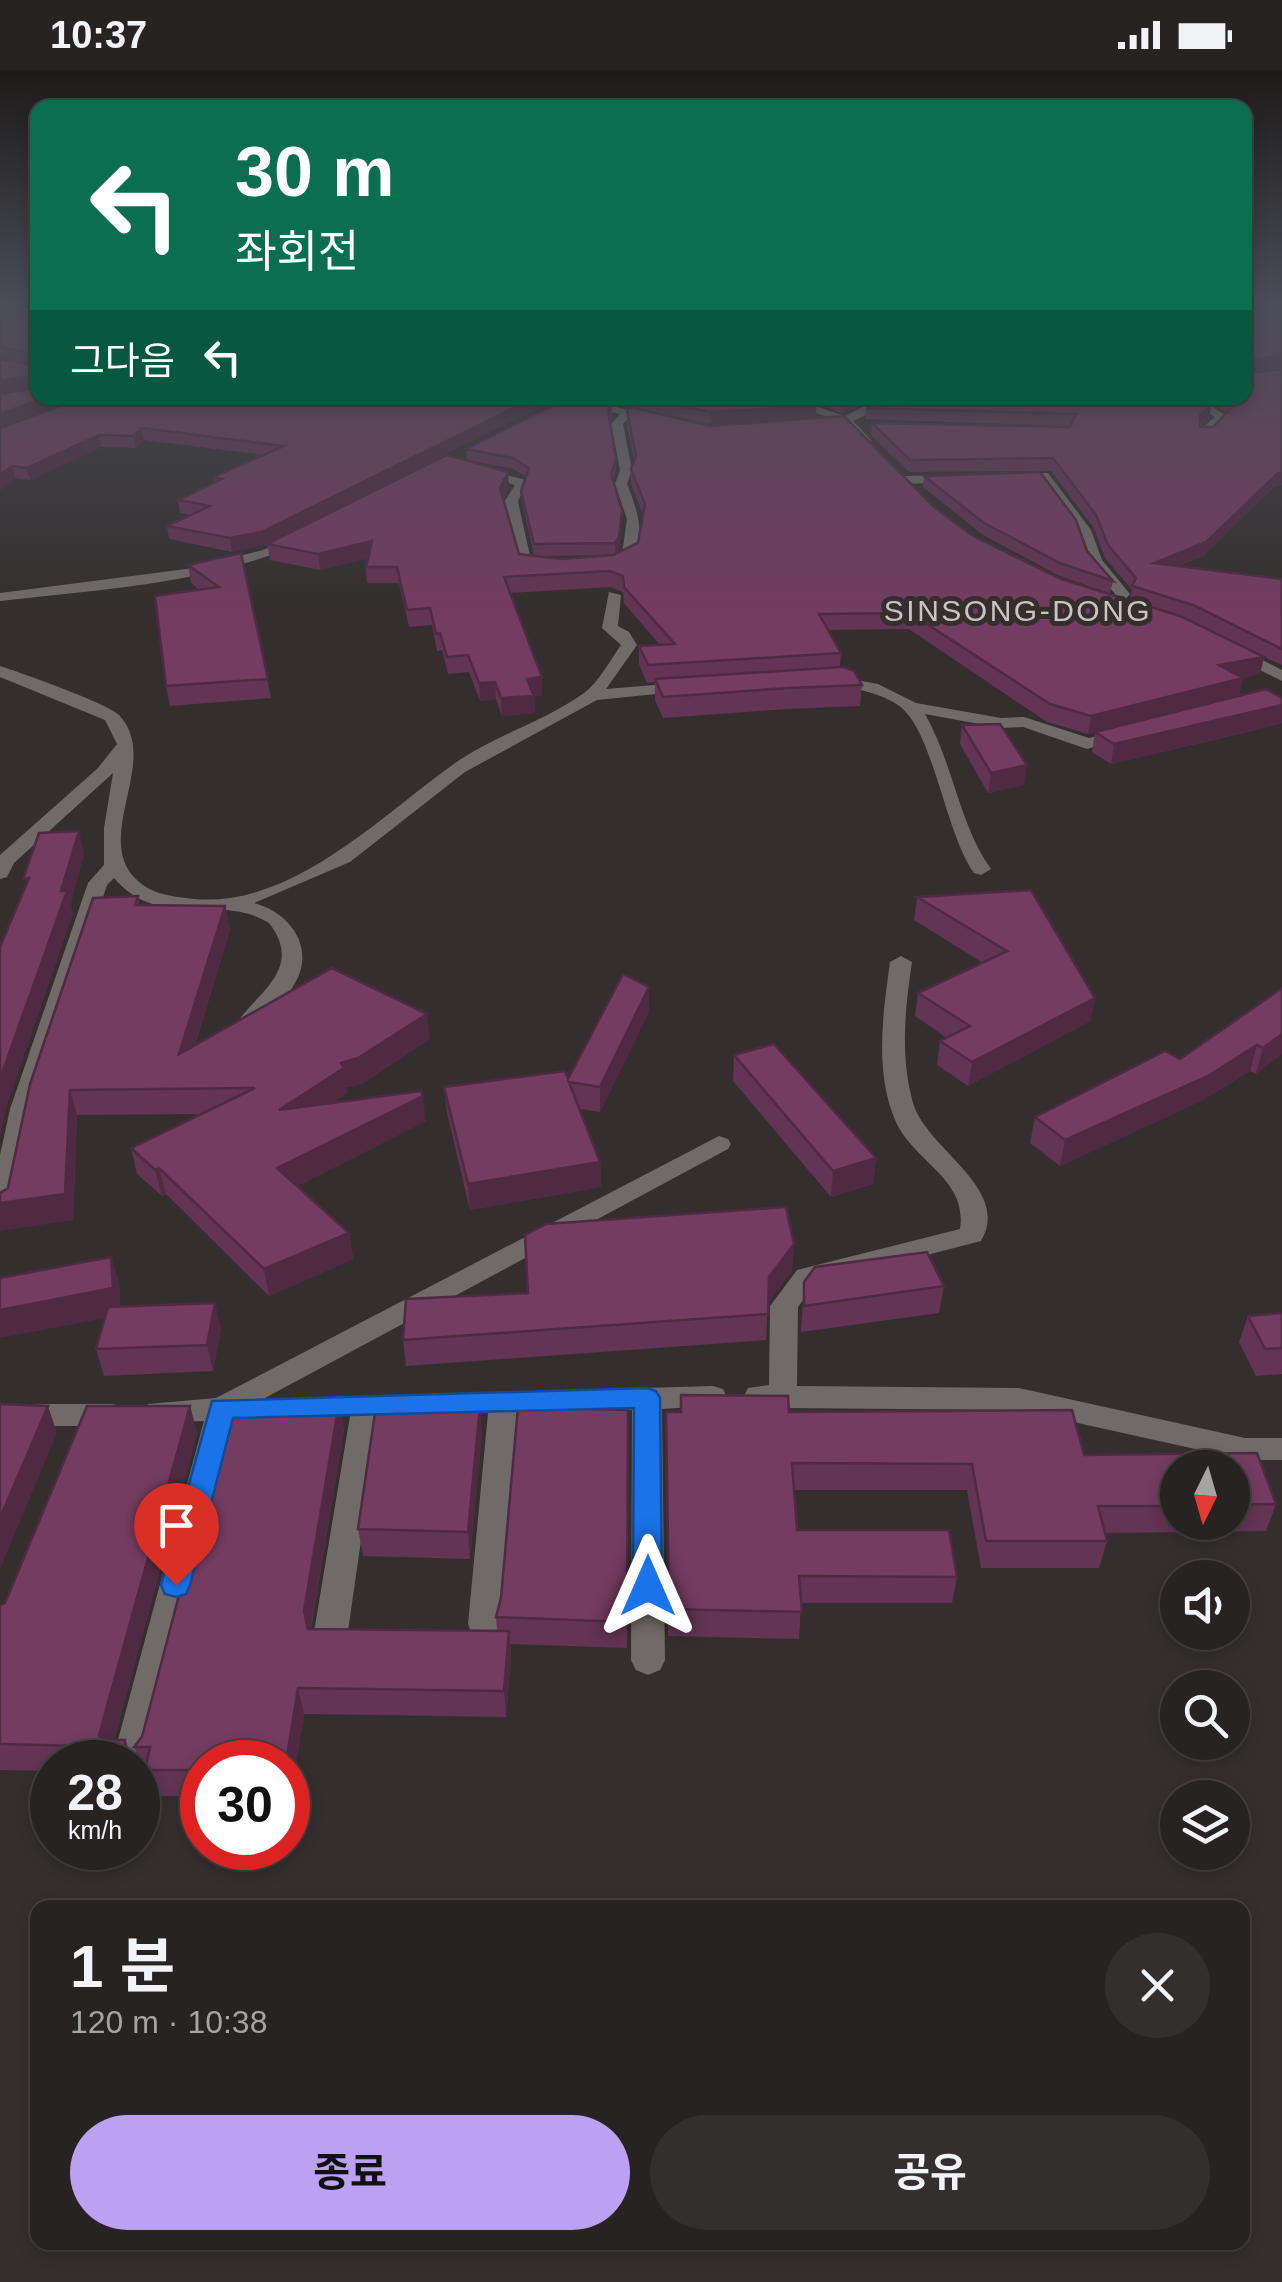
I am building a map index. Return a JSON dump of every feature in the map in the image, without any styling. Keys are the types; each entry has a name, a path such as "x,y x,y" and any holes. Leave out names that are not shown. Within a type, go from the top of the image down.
{"street":[{"path":"600,405 676,424"},
{"path":"800,405 869,429"},
{"path":"810,424 846,421 881,405"},
{"path":"1204,405 1222,416 1204,434"},
{"path":"583,565 621,563 629,556 634,518 622,484 626,470 617,424 627,412"},
{"path":"846,421 916,492"},
{"path":"460,466 522,482 511,502 525,563 564,566"},
{"path":"1004,477 1044,476 1084,530 1095,562 1123,594 1112,606"},
{"path":"905,480 964,478"},
{"path":"0,597 212,566 268,552 312,531"},
{"path":"593,695 629,644 624,635 610,628 614,595"},
{"path":"1097,601 1130,612"},
{"path":"1215,642 1282,676"},
{"path":"0,671 112,717 126,744 113,828 114,866 132,886 157,900 198,906 230,905 260,910 276,918 292,960 286,981 249,1021"},
{"path":"805,681 844,679 912,707 1001,723 1024,722 1087,744 1136,733"},
{"path":"230,905 287,885 342,858 412,808 458,768 593,695 708,686"},
{"path":"912,707 932,748 970,854 980,869"},
{"path":"0,872 5,861 104,772 126,744"},
{"path":"0,1213 22,1108 98,883 114,866"},
{"path":"782,1396 784,1306 806,1277 972,1235 976,1218 974,1198 928,1150 906,1117 897,1076 894,1024 902,962"},
{"path":"136,1740 222,1408 719,1144"},
{"path":"647,1398 648,1660"},
{"path":"0,1415 82,1418 222,1408 647,1398 1018,1399 1245,1450 1282,1448"},
{"path":"484,1624 504,1402"},
{"path":"330,1638 366,1405"},
{"path":"67,1454 82,1418"}],"building":[{"path":"0,403 30,403 0,414"},
{"path":"1282,403 1282,473 1206,542 1154,563 1282,579 1282,649 1193,605 1132,586 1136,578 1108,545 1096,515 1053,458 910,460 872,423 1070,427 1076,414 866,408 1210,405 1200,415 1200,427 1213,427 1234,405"},
{"path":"63,405 520,405 261,532 230,538 167,526 210,506 178,500 222,479 213,477 284,446 142,428 133,436 99,435 27,468 12,466 0,475 0,428"},
{"path":"555,405 612,406 608,411 616,459 611,474 622,511 619,537 615,543 534,544 521,491 529,468 513,458 466,449"},
{"path":"677,405 816,406 710,412"},
{"path":"630,407 710,426 844,416 934,507 973,536 1061,579 1180,616 1264,657 1219,665 1243,678 1091,716 1050,704 910,613 819,614 841,653 648,665 639,646 675,644 624,587 623,576 610,571 504,577 542,677 527,679 534,696 501,698 495,682 479,683 468,655 447,657 430,608 407,610 397,567 366,567 372,541 318,554 267,544 447,455 508,472 500,488 519,554 562,559 613,555 638,543 645,504 631,469 636,455 627,411"},
{"path":"1040,472 1076,520 1087,551 1113,581 1060,563 984,523 924,476"},
{"path":"241,553 268,679 166,686 155,596 219,587 188,565"},
{"path":"843,667 854,671 862,685 663,697 655,679"},
{"path":"1266,689 1282,698 1282,705 1114,744 1095,732"},
{"path":"1000,724 1027,765 991,773 962,725"},
{"path":"79,831 61,891 67,891 0,1079 0,947 29,878 23,879 39,833"},
{"path":"1031,890 1095,998 972,1062 940,1041 970,1026 918,993 1007,951 917,897"},
{"path":"138,896 135,905 225,906 179,1054 332,968 427,1014 358,1058 341,1063 344,1068 279,1110 421,1091 423,1096 277,1168 349,1233 264,1269 159,1168 155,1170 131,1148 255,1088 70,1090 65,1194 0,1203 0,1193 8,1188 30,1084 93,898"},
{"path":"623,974 649,987 600,1087 569,1082 600,1162 468,1184 444,1087 565,1071 568,1079"},
{"path":"1282,988 1282,1034 1263,1048 1257,1045 1208,1076 1065,1140 1035,1117 1165,1051 1180,1059"},
{"path":"774,1044 876,1158 833,1171 734,1055"},
{"path":"786,1207 794,1244 769,1277 768,1314 403,1340 406,1299 528,1293 525,1235 546,1224"},
{"path":"927,1252 944,1286 804,1306 804,1282 815,1267"},
{"path":"111,1257 113,1288 0,1310 0,1278"},
{"path":"215,1303 207,1345 96,1349 108,1307"},
{"path":"1282,1313 1282,1348 1265,1349 1248,1316"},
{"path":"681,1395 788,1396 789,1412 1072,1410 1084,1455 1160,1454 1160,1506 1098,1506 1107,1541 986,1541 972,1464 792,1463 797,1530 949,1530 957,1577 799,1576 802,1612 669,1609 666,1412 681,1412"},
{"path":"233,1403 339,1403 304,1611 308,1629 509,1631 504,1691 298,1688 290,1740 180,1740 180,1770 160,1770 160,1740 140,1740 228,1407"},
{"path":"0,1404 48,1406 0,1518"},
{"path":"87,1406 190,1406 99,1735 102,1740 0,1744 0,1605 5,1603"},
{"path":"376,1406 480,1406 468,1532 358,1529"},
{"path":"518,1407 628,1410 627,1622 496,1617"},
{"path":"1250,1453 1257,1453 1276,1504 1250,1505"}],"district":[{"name":"SINSONG-DONG","path":"1018,610"}],"route":[{"path":"176,1585 222,1408 647,1398 648,1586"}]}
